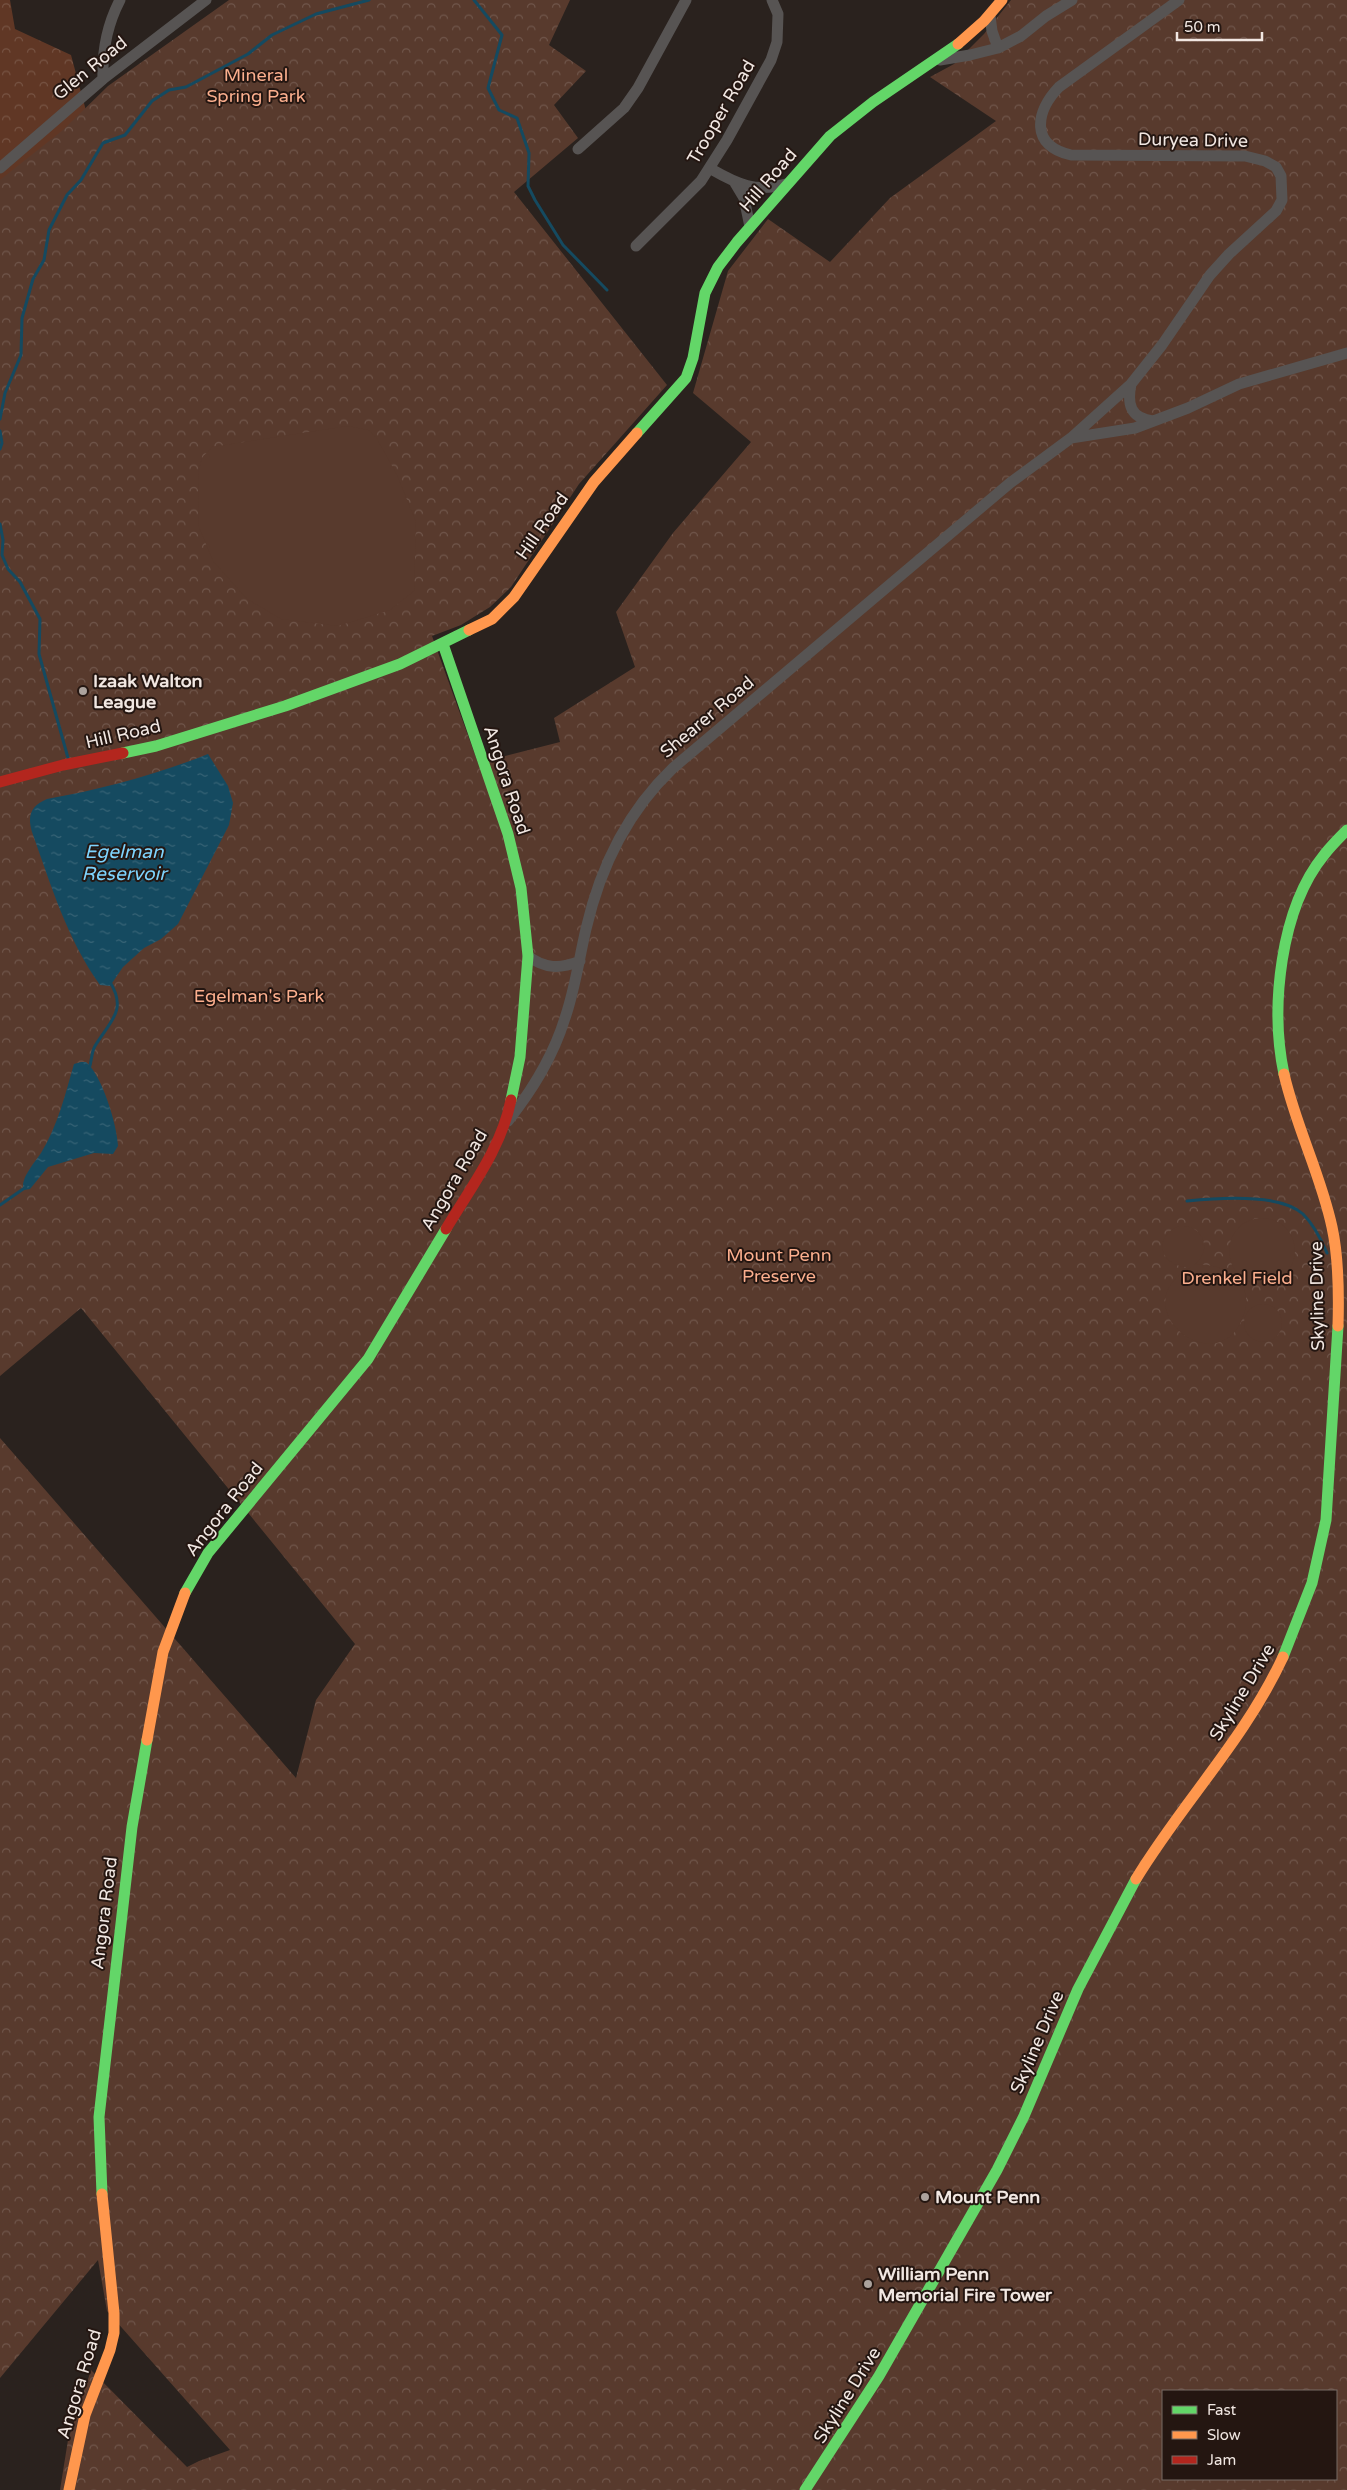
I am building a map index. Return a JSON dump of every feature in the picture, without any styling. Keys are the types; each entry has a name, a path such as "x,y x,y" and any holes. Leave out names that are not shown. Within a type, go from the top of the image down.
{"street":[{"path":"103,79 102,58 107,33 120,0"},
{"name":"Glen Road","path":"0,168 103,79 206,0"},
{"path":"578,149 624,108 638,88 686,0"},
{"name":"Trooper Road","path":"636,246 711,169 771,60 779,24 778,14 772,0"},
{"name":"Hill Road","path":"0,782 63,765 156,746 268,712 374,674 443,644 492,619 507,605 594,482 686,378 693,361 702,302 708,287 717,270 750,227 828,137 855,115 966,39 990,16 1002,0"},
{"name":"Hill Road","path":"937,60 970,56 998,48 1021,36 1046,16 1072,0"},
{"name":"Duryea Drive","path":"1072,438 1131,384 1162,345 1210,274 1229,254 1266,222 1276,211 1282,200 1282,176 1276,167 1266,161 1245,156 1071,155 1051,147 1043,136 1040,124 1041,112 1046,100 1059,87 1177,0"},
{"path":"990,16 992,32 998,48"},
{"path":"711,169 735,183 772,188 787,184"},
{"path":"735,183 744,198 750,227"},
{"path":"1072,438 1135,428 1156,421 1239,384 1347,353"},
{"path":"1131,384 1130,407 1135,416 1144,420 1156,421"},
{"name":"Shearer Road","path":"506,1124 531,1091 544,1068 565,1020 592,903 611,854 633,814 663,777 1010,483 1072,438"},
{"name":"Angora Road","path":"69,2490 85,2415 110,2350 114,2334 114,2313 103,2216 99,2117 132,1827 157,1675 169,1633 183,1597 208,1553 368,1359 482,1174 506,1124 523,1037 528,956 524,907 514,859 443,644"},
{"name":"Skyline Drive","path":"805,2490 843,2436 892,2357 996,2171 1025,2115 1080,1985 1130,1890 1163,1836 1244,1727 1277,1670 1303,1614 1320,1555 1326,1520 1338,1294 1331,1225 1320,1183 1294,1114 1285,1081 1280,1008 1288,932 1299,897 1316,865 1327,850 1347,830"},
{"path":"528,956 546,966 564,967 580,961"}],"green space":[{"path":"0,0 10,0 15,29 71,55 150,348 0,420"},
{"name":"Mount Penn Preserve","path":"229,0 570,0 549,45 586,71 554,105 578,138 514,192 667,385 579,484 511,587 490,607 461,625 432,636 478,763 560,742 554,718 635,667 616,612 673,533 751,442 693,393 728,271 768,219 830,262 890,198 996,121 930,77 954,64 984,34 1011,0 1347,0 1347,2490 60,2490 68,2440 91,2370 187,2467 230,2450 107,2311 98,2260 0,2378 0,1438 296,1778 316,1700 355,1644 81,1308 0,1376 0,180 63,130 108,86"},
{"path":"348,426 368,430 376,437 397,475 416,522 414,591 390,610 338,626 281,619 247,599 213,561 199,527 198,473 202,458 212,447"},
{"path":"1255,1218 1269,1218 1281,1223 1290,1232 1295,1244 1293,1264 1286,1275 1269,1284 1255,1284 1243,1279 1234,1270 1229,1258 1229,1244 1234,1232 1243,1223"},
{"path":"1179,1226 1195,1229 1203,1240 1203,1253 1194,1265 1205,1265 1225,1270 1241,1283 1245,1292 1244,1314 1232,1335 1216,1343 1198,1342 1182,1333 1170,1319 1165,1301 1171,1283 1191,1267 1173,1263 1163,1252 1162,1245 1165,1238 1170,1231"},
{"path":"1263,1304 1270,1305 1276,1310 1281,1316 1281,1330 1276,1336 1270,1341 1263,1342 1256,1341 1250,1336 1245,1330 1244,1323 1245,1316 1250,1310 1256,1305"}],"water":[{"name":"Egelman Reservoir","path":"208,754 228,786 233,803 229,825 178,924 161,939 144,948 123,967 110,986 100,985 78,949 53,892 32,832 30,816 37,805 47,799 129,781"},
{"path":"86,1062 92,1068 103,1089 112,1114 118,1146 113,1154 94,1153 48,1167 30,1189 24,1190 23,1186 26,1176 41,1153 57,1121 74,1064"}],"waterway":[{"path":"0,419 5,393 21,355 22,318 33,279 44,260 49,230 67,195 81,180 103,143 125,135 152,101 169,90 186,87 248,54 272,35 316,14 369,0"},
{"path":"474,0 502,35 488,88 499,110 517,118 529,153 528,186 563,245 607,290"},
{"path":"0,431 2,443 0,449"},
{"path":"0,524 3,540 2,555 8,569 20,582 40,619 39,654 68,758"},
{"path":"89,1069 94,1049 111,1023 117,1009 115,992 110,982"},
{"path":"0,1205 26,1187"},
{"path":"1187,1201 1247,1198 1293,1207 1311,1223 1327,1253"}],"traffic: fast":[{"path":"637,433 686,378 693,358 705,293 718,267 737,242 830,136 873,102 958,44"},
{"path":"123,753 156,746 285,706 400,664 469,630"},
{"path":"443,644 508,834 521,888 528,956 520,1057 511,1100"},
{"path":"1284,1074 1278,1020 1282,960 1288,931 1297,903 1309,877 1327,852 1347,830"},
{"path":"185,1593 208,1553 368,1359 446,1229"},
{"path":"1283,1657 1312,1583 1326,1520 1338,1326"},
{"path":"102,2194 99,2117 132,1827 147,1740"},
{"path":"805,2490 879,2376 997,2170 1024,2116 1078,1989 1136,1879"}],"traffic: slow":[{"path":"958,44 984,21 1002,0"},
{"path":"469,630 492,619 514,597 594,482 637,433"},
{"path":"1284,1074 1295,1113 1322,1189 1332,1227 1338,1276 1338,1326"},
{"path":"147,1740 163,1652 185,1593"},
{"path":"1136,1879 1250,1716 1268,1687 1283,1657"},
{"path":"69,2490 85,2415 110,2350 114,2333 114,2313 102,2194"}],"traffic: jam":[{"path":"0,782 63,765 123,753"},
{"path":"446,1229 493,1151 511,1100"}],"place":[{"name":"Izaak Walton League","path":"83,691"},
{"name":"Mount Penn","path":"925,2197"},
{"name":"William Penn Memorial Fire Tower","path":"868,2284"}],"park label":[{"name":"Mineral Spring Park","path":"256,85"},
{"name":"Egelman's Park","path":"259,996"},
{"name":"Drenkel Field","path":"1237,1278"}]}
